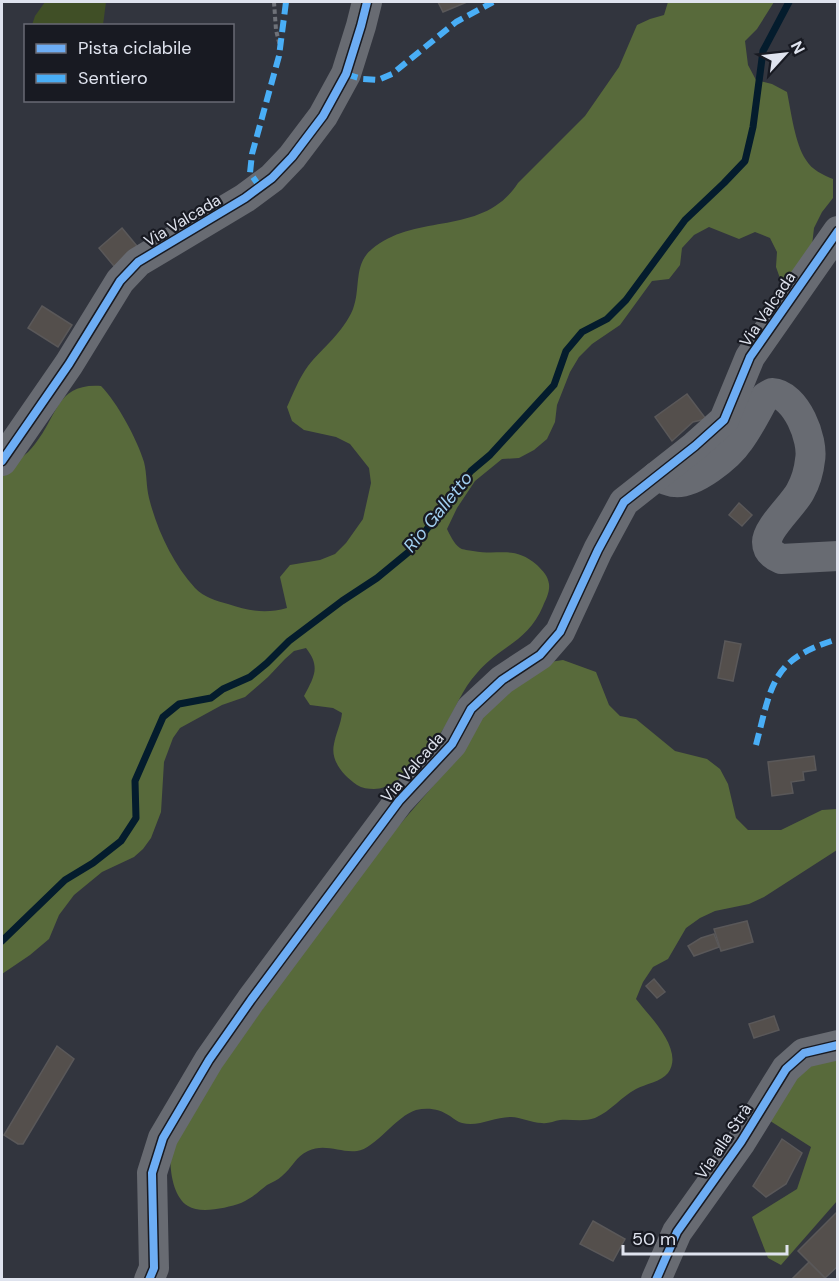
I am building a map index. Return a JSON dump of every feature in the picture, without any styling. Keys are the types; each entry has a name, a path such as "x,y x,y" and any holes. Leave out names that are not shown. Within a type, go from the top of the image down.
{"street":[{"name":"Via Valcada","path":"2,461 69,364 120,281 138,262 245,198 272,178 292,157 322,116 346,74 367,2"},
{"name":"Via Valcada","path":"149,1280 154,1268 152,1173 163,1138 209,1060 399,801 452,744 471,709 502,680 540,655 560,632 598,550 624,502 724,420 750,357 837,231"},
{"path":"657,476 676,483 700,475 723,459 739,442 765,397 772,393 782,395 796,409 807,433 811,459 801,491 768,537 768,548 771,553 781,559 837,556"},
{"name":"Via alla Strà","path":"656,1280 677,1232 741,1142 786,1069 804,1053 837,1045"}],"path":[{"path":"274,2 276,30 280,46"}],"green space":[{"path":"45,2 106,2 103,24 32,24"},
{"path":"668,2 774,2 757,29 745,41 748,65 756,80 772,84 787,92 802,153 808,164 833,179 833,198 822,212 814,228 810,263 797,275 781,281 776,267 777,252 770,238 755,232 739,239 709,227 694,235 682,248 680,265 669,279 652,281 620,325 592,344 579,357 570,372 557,405 555,422 547,439 534,450 519,458 502,459 475,481 457,508 447,529 454,542 464,550 514,553 529,559 546,576 549,584 548,593 530,628 477,673 438,736 423,756 404,775 384,787 372,789 357,785 343,773 336,762 333,750 342,713 333,708 310,705 304,696 315,667 306,648 294,651 245,697 222,705 180,728 173,738 164,762 161,812 151,838 134,857 102,872 74,895 59,915 49,939 2,974 2,469 20,459 32,448 66,396 86,386 101,386 120,411 137,443 144,462 148,494 156,522 167,546 187,579 206,596 235,606 264,611 287,608 280,577 290,565 320,560 335,554 363,519 371,483 369,468 350,444 336,437 304,430 292,421 287,407 305,371 349,318 355,301 360,269 366,255 389,238 408,231 468,218 487,211 503,200 585,116 619,67 637,25 664,15"},
{"path":"563,660 596,672 609,705 620,716 636,719 675,751 707,759 720,769 728,784 736,818 748,830 781,830 822,810 837,809 837,850 764,897 749,904 715,911 686,928 668,959 653,967 636,999 669,1044 672,1064 668,1073 661,1079 631,1092 601,1115 586,1120 560,1120 546,1123 511,1117 468,1124 459,1122 438,1110 420,1109 408,1113 364,1149 351,1151 320,1148 304,1153 280,1177 241,1203 206,1210 188,1206 182,1201 174,1186 170,1159 173,1140 187,1115 365,865 458,757 484,708 543,663"},
{"path":"837,1051 837,1201 781,1265 768,1258 752,1217 797,1189 811,1147 764,1117 800,1066"}],"building":[{"path":"438,2 467,2 443,12"},
{"path":"122,228 141,251 118,271 99,248"},
{"path":"42,306 72,325 58,347 28,328"},
{"path":"687,394 706,419 693,422 672,441 655,417"},
{"path":"739,503 752,515 742,526 729,515"},
{"path":"725,641 741,644 733,681 718,678"},
{"path":"814,756 816,770 803,772 804,780 791,782 793,793 772,796 768,762"},
{"path":"747,921 753,942 721,951 714,929"},
{"path":"714,934 719,947 694,956 688,946 701,938"},
{"path":"654,979 665,992 657,998 646,986"},
{"path":"774,1016 779,1030 754,1038 749,1024"},
{"path":"57,1046 74,1059 23,1144 18,1144 4,1135"},
{"path":"782,1139 802,1153 786,1184 766,1197 753,1186"},
{"path":"838,1211 838,1266 825,1278 798,1251"},
{"path":"593,1221 625,1239 613,1261 580,1244"},
{"path":"809,1262 827,1280 791,1280"}],"waterway":[{"name":"Rio Galletto","path":"2,941 65,880 93,863 121,841 136,818 135,781 163,717 179,704 211,698 223,689 250,677 289,641 377,578 411,550 471,471 490,455 554,385 566,351 582,332 607,319 626,300 685,220 745,161 753,127 763,51 789,2"}],"marked path":[{"path":"260,187 250,173 252,154 279,56 286,2"},
{"path":"346,74 362,79 378,80 392,74 456,22 493,2"},
{"path":"756,745 771,690 787,665 799,655 838,639"}],"cycle path":[{"path":"2,461 69,364 120,281 138,262 245,198 272,178 292,157 323,116 346,74 367,2"},
{"path":"149,1280 154,1268 152,1173 163,1138 209,1060 399,801 452,744 471,709 502,680 540,655 560,632 598,550 624,502 724,420 750,357 838,231"},
{"path":"656,1280 677,1232 741,1142 786,1069 804,1053 838,1045"}]}
